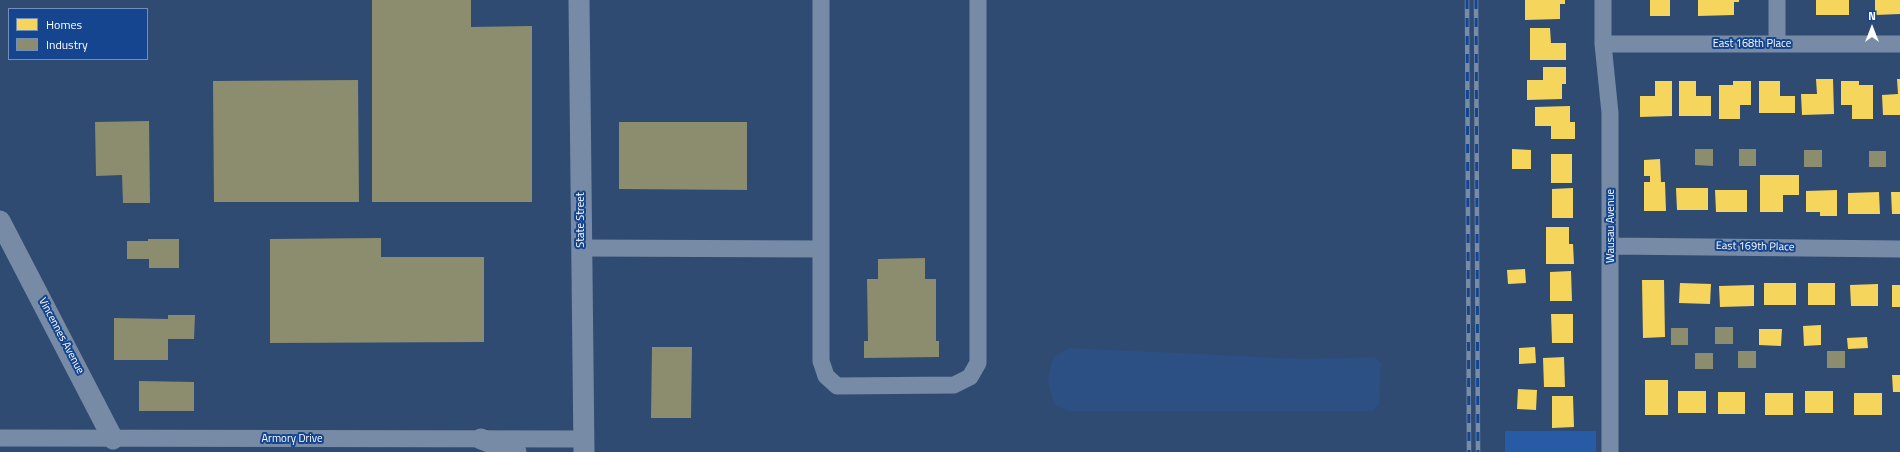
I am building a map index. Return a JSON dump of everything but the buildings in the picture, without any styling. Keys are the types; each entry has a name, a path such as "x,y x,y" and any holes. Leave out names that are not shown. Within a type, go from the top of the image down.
{"street":[{"name":"State Street","path":"579,0 584,446"},
{"path":"821,0 821,361 826,376 837,386 954,385 970,377 978,362 978,0"},
{"name":"Wausau Avenue","path":"1603,0 1603,44 1610,113 1610,452"},
{"path":"1777,0 1777,44"},
{"name":"East 168th Place","path":"1603,44 1900,44"},
{"name":"Vincennes Avenue","path":"0,221 82,375 117,445"},
{"name":"East 169th Place","path":"1611,246 1900,249"},
{"path":"582,248 820,249"},
{"name":"Armory Drive","path":"0,438 117,445 481,439 584,446"},
{"path":"481,439 516,452"}],"shaded area":[{"path":"1070,348 1303,359 1374,357 1381,363 1379,404 1372,411 1068,411 1054,404 1048,380 1053,357"},
{"path":"1505,431 1596,431 1596,452 1505,452"}],"railway":[{"path":"1467,0 1469,452"},
{"path":"1476,0 1478,452"}]}
